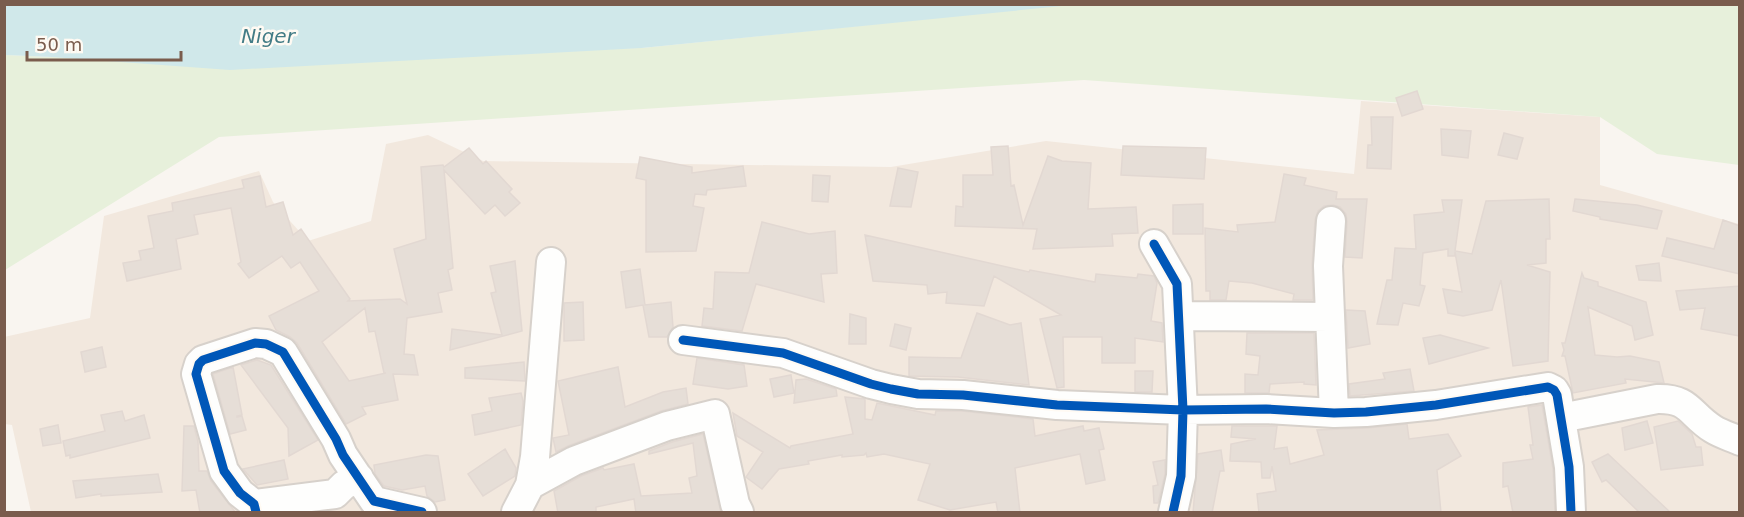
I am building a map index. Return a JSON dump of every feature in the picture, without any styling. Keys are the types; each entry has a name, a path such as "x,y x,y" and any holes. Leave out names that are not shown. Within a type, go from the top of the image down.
{"street":[{"path":"1331,221 1328,266 1334,413"},
{"path":"1154,244 1176,284 1179,316 1183,410 1181,476 1173,513"},
{"path":"516,513 530,485 539,429 551,262"},
{"path":"1179,316 1329,317"},
{"path":"683,340 783,353 871,384 918,394 1057,405 1183,410 1266,409 1334,413 1366,412 1436,405 1548,387 1557,395 1569,467 1571,513"},
{"path":"359,478 344,485 335,494 255,508 240,493 224,471 196,374 199,364 203,360 255,344 266,344 283,352 336,439 343,455 359,478 374,501 422,513"},
{"path":"1561,418 1657,399 1670,399 1681,402 1714,429 1740,441"},
{"path":"530,485 574,461 667,426 715,414 735,504 740,513"}],"shaded area":[{"path":"1361,101 1600,117 1600,185 1739,224 1739,512 31,512 12,425 5,424 4,337 90,318 104,216 259,171 273,202 308,241 371,221 386,144 428,135 483,161 891,167 1046,141 1354,174"}],"green space":[{"path":"1072,4 1739,5 1739,165 1657,154 1600,117 1084,80 219,137 5,270 5,55 52,57 642,48"}],"water":[{"name":"Niger","path":"5,4 1072,5 642,48 230,70 5,55"}],"building":[{"path":"1417,91 1423,109 1402,116 1396,98"},
{"path":"1371,117 1393,117 1391,169 1367,168 1368,145 1372,145"},
{"path":"1441,129 1471,131 1468,158 1442,155"},
{"path":"1504,133 1523,138 1517,159 1498,155"},
{"path":"1008,146 1011,186 1014,185 1023,225 1048,156 1062,161 1091,163 1088,209 1136,207 1138,233 1112,234 1113,246 1033,249 1037,229 955,226 956,206 963,207 963,175 993,175 991,147"},
{"path":"1123,146 1206,148 1204,179 1121,175"},
{"path":"469,148 483,164 486,161 512,189 509,192 520,203 505,216 495,205 485,214 444,170 453,268 448,270 452,290 438,293 442,312 407,318 404,354 414,355 418,375 393,374 398,400 362,407 366,414 346,424 297,343 276,330 269,316 319,291 300,262 291,268 282,256 249,278 238,264 241,262 231,208 194,215 198,234 176,239 181,269 127,281 123,263 141,260 139,251 154,248 148,216 173,211 172,203 244,188 242,180 260,176 266,207 283,202 293,235 301,229 350,299 348,301 400,299 407,304 394,249 426,239 421,167 443,165 444,167","holes":["365,308 369,332 375,331 384,373 386,373 349,381 322,342"]},
{"path":"640,157 692,167 692,173 743,166 746,186 707,190 706,195 695,194 693,206 704,208 696,251 646,252 646,180 636,178"},
{"path":"898,168 918,172 911,207 890,206"},
{"path":"1284,174 1306,178 1304,185 1337,192 1336,199 1367,199 1362,258 1345,257 1346,214 1340,207 1324,206 1318,211 1315,220 1312,265 1313,300 1293,300 1294,294 1252,283 1229,281 1226,300 1210,300 1210,291 1206,291 1205,228 1238,232 1237,225 1275,222"},
{"path":"813,175 830,176 828,202 812,201"},
{"path":"1549,199 1550,239 1546,239 1546,263 1527,265 1550,272 1548,361 1513,366 1501,280 1492,310 1463,316 1448,313 1443,289 1462,292 1455,252 1455,256 1448,256 1448,249 1423,253 1420,285 1425,286 1419,306 1403,303 1398,325 1377,324 1387,280 1392,280 1395,248 1416,249 1414,215 1444,212 1442,200 1462,200 1455,251 1472,254 1486,201"},
{"path":"1575,199 1637,205 1662,211 1657,229 1600,219 1600,217 1573,211"},
{"path":"1203,204 1203,234 1173,234 1173,205"},
{"path":"1723,220 1740,226 1740,274 1662,256 1667,238 1714,249"},
{"path":"762,222 809,234 835,231 837,273 821,274 824,302 756,284 742,331 702,326 704,308 713,309 715,272 749,273"},
{"path":"865,235 1029,272 1030,270 1095,282 1096,274 1137,278 1138,274 1154,276 1157,283 1151,321 1162,323 1163,342 1135,338 1135,363 1102,363 1102,337 1063,337 1064,387 1057,388 1040,319 1061,315 994,276 984,306 946,303 947,292 928,294 927,285 873,281"},
{"path":"515,261 522,331 450,350 452,329 502,335 491,293 496,292 490,266"},
{"path":"1659,263 1661,281 1639,280 1636,266"},
{"path":"640,269 645,305 671,302 673,327 667,337 649,337 643,305 626,308 621,272"},
{"path":"1582,273 1584,278 1598,282 1598,286 1646,302 1653,335 1635,340 1632,326 1588,307 1595,355 1630,356 1659,362 1664,383 1625,379 1626,383 1573,393 1565,356 1562,356 1564,350 1562,343 1565,343"},
{"path":"1740,286 1740,336 1701,329 1705,308 1680,310 1676,291"},
{"path":"583,302 584,340 564,341 564,303"},
{"path":"1346,310 1365,311 1370,344 1348,348"},
{"path":"977,313 1010,325 1021,323 1029,385 958,377 909,376 909,357 961,358"},
{"path":"850,314 866,318 866,344 849,344"},
{"path":"895,324 911,328 906,350 890,346"},
{"path":"1247,333 1314,333 1316,385 1304,384 1304,382 1270,384 1269,393 1245,393 1245,374 1258,375 1260,356 1246,354"},
{"path":"1440,335 1488,348 1429,364 1423,338"},
{"path":"102,347 106,367 85,372 81,352"},
{"path":"697,358 744,365 747,386 728,389 693,384"},
{"path":"257,360 271,365 318,440 289,456 288,428 241,365"},
{"path":"524,362 525,381 465,378 465,368"},
{"path":"233,367 242,415 237,417 242,416 246,430 230,434 213,374"},
{"path":"618,367 625,407 663,392 686,388 688,404 661,411 556,452 553,438 569,435 558,381"},
{"path":"1410,369 1414,391 1350,396 1349,384 1385,379 1383,373"},
{"path":"1135,371 1153,371 1152,392 1135,392"},
{"path":"791,375 794,393 774,397 770,379"},
{"path":"806,379 836,389 837,396 794,403 796,380"},
{"path":"521,393 523,401 521,425 475,435 472,415 492,411 489,398"},
{"path":"845,397 865,399 865,419 872,420 877,403 935,415 936,411 962,411 1033,419 1035,436 1083,426 1084,431 1099,428 1104,449 1099,450 1105,480 1086,484 1080,454 1015,468 1020,513 998,513 996,502 950,510 918,500 930,464 884,454 867,457 866,453 842,457 842,455 779,469 762,489 746,477 763,452 737,436 733,413 790,448 853,434"},
{"path":"1542,405 1553,469 1555,513 1513,513 1508,486 1503,487 1503,463 1533,459 1528,407"},
{"path":"122,411 125,421 144,415 150,438 70,458 70,455 66,456 63,441 105,431 101,415"},
{"path":"1647,421 1653,443 1625,450 1622,428"},
{"path":"1678,421 1692,434 1696,447 1701,447 1703,465 1661,470 1654,427"},
{"path":"1407,424 1409,439 1448,434 1461,456 1437,470 1441,513 1259,513 1257,494 1276,491 1272,466 1270,478 1262,478 1261,462 1230,461 1231,444 1256,439 1231,437 1232,426 1277,426 1274,449 1287,447 1290,464 1324,455 1317,430"},
{"path":"58,425 61,443 43,446 40,429"},
{"path":"184,426 194,426 198,442 199,471 207,471 211,481 236,513 200,513 196,490 182,491"},
{"path":"703,434 721,513 636,513 634,499 596,507 596,513 558,513 554,491 581,476 603,468 604,470 634,464 641,496 692,493 689,478 697,476 693,443 649,454 649,451"},
{"path":"505,449 516,468 515,476 483,496 468,474"},
{"path":"1221,450 1224,471 1220,471 1212,513 1193,513 1198,454"},
{"path":"1608,454 1671,513 1640,513 1606,480 1602,482 1592,462"},
{"path":"426,455 438,456 445,500 435,502 427,496 425,486 402,490 384,486 375,474 374,465"},
{"path":"284,460 288,479 257,485 243,469"},
{"path":"1165,460 1165,474 1158,503 1154,503 1153,486 1158,485 1153,462"},
{"path":"158,474 162,492 101,496 101,494 76,498 73,481"}],"cycle path":[{"path":"683,340 783,353 871,384 918,394 963,395 1057,405 1183,410 1177,284 1154,244"},
{"path":"256,512 254,504 240,493 224,471 196,374 203,360 255,343 266,344 283,352 336,439 343,455 374,501 422,512"},
{"path":"1173,512 1181,476 1183,410 1266,409 1334,413 1366,412 1436,405 1548,387 1557,395 1569,467 1571,512"}]}
